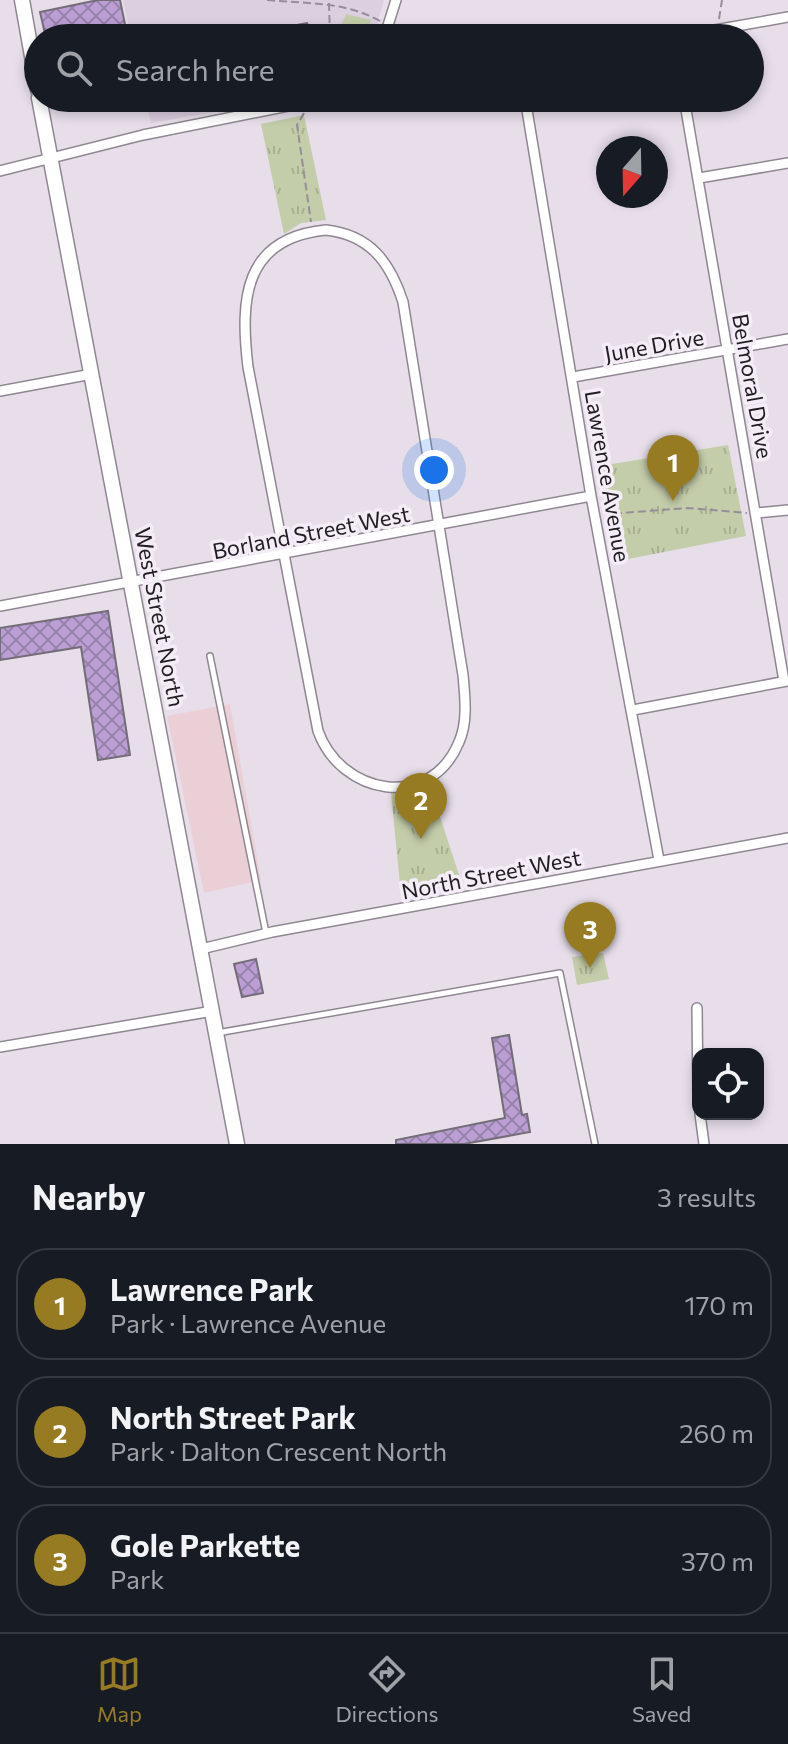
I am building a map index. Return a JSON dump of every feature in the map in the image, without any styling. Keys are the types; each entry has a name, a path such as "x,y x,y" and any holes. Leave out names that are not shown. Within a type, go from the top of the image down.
{"main road":[{"path":"22,0 26,24"},
{"name":"West Street North","path":"41,112 237,1144"}],"street":[{"path":"389,24 396,0"},
{"path":"749,24 788,17"},
{"path":"0,171 143,135 257,112"},
{"name":"Lawrence Avenue","path":"527,112 593,510 659,860"},
{"name":"Belmoral Drive","path":"687,112 786,681"},
{"path":"699,178 788,163"},
{"path":"312,231 351,235 371,246 394,274 403,302 440,525 463,675 463,725 456,748 442,765 416,783 403,787 375,786 350,775 322,743 248,367 243,309 249,281 265,255 287,238 312,231"},
{"name":"June Drive","path":"573,377 788,339"},
{"path":"0,391 92,374"},
{"name":"Borland Street West","path":"0,606 591,496"},
{"path":"756,513 788,510"},
{"path":"633,710 786,681"},
{"name":"North Street West","path":"201,949 266,934 788,838"},
{"path":"697,1008 697,1048"},
{"path":"0,1047 213,1011"},
{"path":"701,1120 704,1144"}],"lane":[{"path":"210,656 266,934"},
{"path":"217,1033 560,973 595,1144"}],"path":[{"path":"267,0 299,5 329,3 365,14 384,24"},
{"path":"717,24 722,0"},
{"path":"329,3 330,24"},
{"path":"304,112 305,117 297,125 299,156 312,231"},
{"path":"593,510 621,513 688,508 756,513"}],"shaded area":[{"path":"123,0 384,0 377,24 128,24"},
{"path":"148,112 214,112 151,123"},
{"path":"230,704 261,880 204,893 167,716"}],"green space":[{"path":"346,14 371,20 370,24 341,24"},
{"path":"304,115 326,220 301,223 284,234 261,124"},
{"path":"728,445 746,536 618,561 600,466"},
{"path":"429,783 462,884 401,895 391,793"},
{"path":"603,953 609,979 577,985 572,957"}],"building":[{"path":"98,0 120,0 125,24 43,24 40,12"},
{"path":"108,611 130,755 98,760 81,647 0,660 0,628"},
{"path":"256,959 263,993 242,997 234,964"},
{"path":"509,1035 522,1115 527,1114 530,1132 464,1144 396,1144 396,1140 505,1118 492,1038"}],"place":[{"name":"Lawrence Park","path":"673,501"},
{"name":"North Street Park","path":"421,839"},
{"name":"Gole Parkette","path":"590,968"}]}
